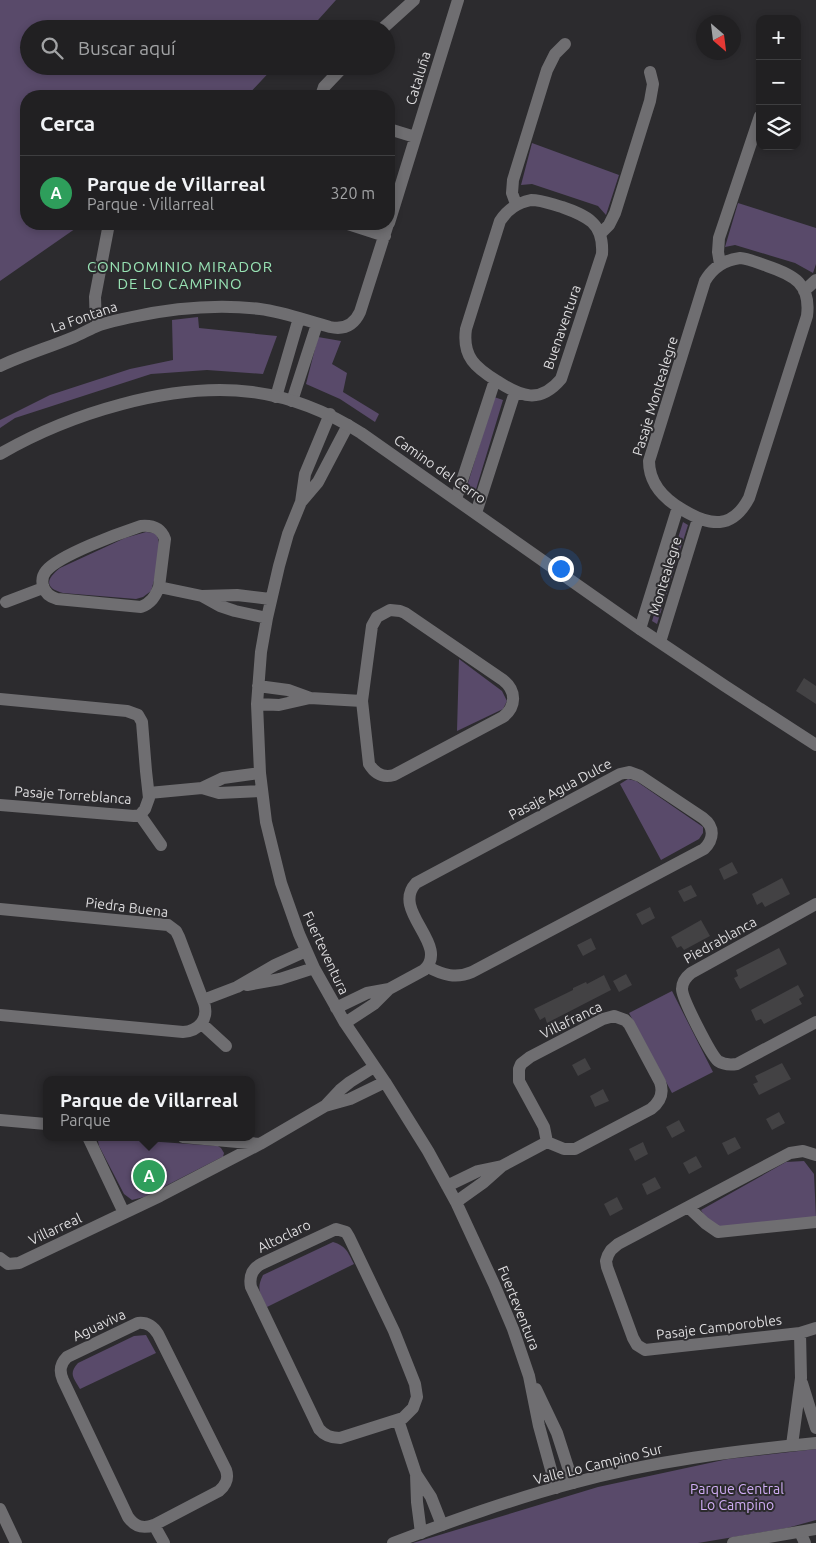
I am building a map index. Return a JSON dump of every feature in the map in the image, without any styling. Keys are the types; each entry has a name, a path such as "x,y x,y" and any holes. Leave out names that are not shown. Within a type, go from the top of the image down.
{"street":[{"path":"392,20 414,0"},
{"name":"Cataluña","path":"395,201 458,0"},
{"path":"566,44 555,54 547,70 513,180 512,193 516,204 531,200 546,202 583,215 596,226 600,234 609,225 615,214 648,110 653,84 650,72"},
{"path":"323,90 335,75"},
{"path":"756,125 720,238 718,252 720,264 733,259 747,259 787,273 794,278 804,291 816,280"},
{"path":"395,131 415,137"},
{"name":"Buenaventura","path":"516,204 500,221 465,338 465,346 476,366 514,392 529,396 543,394 561,379 602,254 600,234"},
{"path":"96,326 95,297 108,230"},
{"name":"Cataluña","path":"349,326 355,321 360,312 386,230"},
{"name":"Pasaje Montealegre","path":"720,264 705,282 649,461 651,476 657,488 678,507 698,519 713,522 727,520 740,512 749,498 807,316 807,299 804,291"},
{"name":"La Fontana","path":"0,366 47,346 75,337 96,326 146,314 200,307 234,306 262,309 336,328 349,326"},
{"path":"276,397 299,318"},
{"path":"292,401 317,324"},
{"path":"456,499 494,380"},
{"name":"Camino del Cerro","path":"0,454 81,418 151,398 187,392 213,390 252,392 292,401 330,414 348,424 660,642 816,745"},
{"path":"476,513 514,392"},
{"name":"Fuerteventura","path":"330,414 305,474 301,502 288,534 270,598 257,704 261,791 266,822 281,883 292,917 314,968 345,1023 411,1123 447,1186 494,1284 529,1376 539,1426 556,1488"},
{"name":"Fuerteventura","path":"301,502 318,482 348,424"},
{"name":"Montealegre","path":"640,628 678,507"},
{"name":"Montealegre","path":"660,642 698,519"},
{"path":"147,525 160,531 165,540 159,587 150,603 141,607 57,599 48,595 43,588 42,580 46,570 57,562 116,534 147,525"},
{"path":"159,587 202,596 237,595 270,598"},
{"path":"6,602 43,588"},
{"path":"202,596 220,606 267,618"},
{"path":"390,610 405,613 503,680 511,689 514,701 508,713 503,717 400,772 389,776 378,774 369,764 362,701 372,626 377,617 390,610"},
{"path":"258,686 288,690 310,698 362,701"},
{"path":"257,704 279,705 310,698"},
{"name":"Pasaje Torreblanca","path":"0,700 127,711 138,715 143,726 149,794 147,805 140,814 130,816 0,805"},
{"name":"Pasaje Agua Dulce","path":"629,772 640,776 710,824 711,840 704,849 472,972 465,975 452,976 438,972 428,966 431,949 409,902 410,891 416,883 620,774 629,772"},
{"path":"149,794 202,788 223,778 260,773"},
{"path":"202,788 219,793 261,791"},
{"path":"140,814 161,846"},
{"name":"Piedrablanca","path":"816,904 691,973 683,982 682,991 684,999 711,1052 718,1060 727,1064 737,1064 816,1022"},
{"name":"Piedra Buena","path":"0,909 168,925 176,931 203,1000 206,1013 202,1024"},
{"path":"203,1000 237,987 275,965 306,951"},
{"path":"345,1023 374,1004 389,989 428,966"},
{"path":"237,987 280,979 314,968"},
{"path":"336,1008 367,993 389,989"},
{"path":"0,1015 183,1032 190,1031 202,1024 226,1046"},
{"name":"Villafranca","path":"614,1016 625,1020 632,1029 660,1082 662,1092 658,1102 651,1109 575,1148 564,1149 547,1142 544,1127 519,1081 518,1075 521,1064 530,1057 603,1018 614,1016"},
{"name":"Villarreal","path":"325,1106 350,1082 374,1067"},
{"name":"Villarreal","path":"0,1258 8,1264 15,1264 124,1213 260,1144 325,1106 350,1099 385,1082"},
{"path":"0,1120 43,1124"},
{"path":"90,1141 124,1213"},
{"path":"227,1141 260,1144"},
{"path":"456,1202 484,1182 502,1166 547,1142"},
{"name":"Pasaje Camporobles","path":"816,1155 803,1151 790,1153 618,1244 611,1250 606,1261 608,1274 632,1338 637,1345 645,1350 800,1333 816,1328"},
{"path":"447,1186 478,1171 502,1166"},
{"path":"688,1207 718,1232 816,1222"},
{"name":"Altoclaro","path":"336,1229 346,1232 379,1297 415,1384 417,1396 413,1408 404,1418 398,1420 340,1438 328,1437 323,1434 251,1287 250,1278 254,1270 261,1264 331,1230 336,1229"},
{"name":"Aguaviva","path":"142,1323 151,1326 158,1334 226,1470 227,1478 224,1488 154,1525 144,1528 139,1527 128,1517 60,1370 67,1357 134,1324 142,1323"},
{"path":"792,1445 801,1378 800,1333"},
{"name":"Fuerteventura","path":"529,1376 557,1433 573,1483"},
{"path":"801,1378 816,1428"},
{"path":"398,1420 416,1474 430,1497 442,1525"},
{"name":"Valle Lo Campino Sur","path":"393,1543 477,1512 573,1483 651,1465 728,1453 816,1443"},
{"path":"416,1474 416,1502 421,1532"},
{"path":"0,1509 16,1543"},
{"path":"154,1525 164,1543"},
{"path":"732,1543 803,1537 816,1529"}],"green space":[{"path":"0,0 336,0 318,20 20,20 20,75 267,75 253,90 20,90 20,230 73,230 0,281"},
{"path":"532,143 619,175 606,215 598,206 532,184 521,185"},
{"path":"738,203 816,228 816,264 813,273 795,263 735,245 725,247"},
{"path":"198,317 199,328 277,336 263,374 207,370 151,374 15,418 0,428 0,420 50,395 130,369 173,360 172,320"},
{"path":"318,337 341,341 332,364 347,373 343,392 379,414 375,422 340,399 306,384"},
{"path":"494,397 503,400 474,496 465,493"},
{"path":"683,522 688,525 657,624 652,621"},
{"path":"146,532 155,533 158,538 159,553 157,570 151,591 143,597 136,599 63,593 50,586 50,579 60,568 125,538"},
{"path":"459,659 502,691 507,701 503,709 457,731"},
{"path":"628,779 636,781 703,827 703,833 699,839 661,860 620,784"},
{"path":"672,991 713,1072 672,1093 629,1013"},
{"path":"98,1141 146,1141 218,1146 224,1153 223,1157 144,1197 132,1200 124,1194"},
{"path":"804,1161 814,1174 816,1218 720,1232 710,1225 701,1210 786,1162"},
{"path":"333,1242 341,1245 346,1250 354,1264 267,1307 259,1288 263,1275"},
{"path":"146,1335 156,1353 80,1389 73,1373 78,1363 134,1336"},
{"name":"Parque Central Lo Campino","path":"816,1449 816,1520 787,1528 698,1543 413,1543 598,1487 728,1459"}],"building":[{"path":"804,678 816,686 816,704 796,691"},
{"path":"732,862 738,873 724,880 719,869"},
{"path":"782,878 790,894 765,907 762,902 757,905 752,894"},
{"path":"691,885 697,896 684,902 678,891"},
{"path":"650,907 655,918 642,925 636,914"},
{"path":"701,920 710,936 684,950 681,946 677,948 671,937"},
{"path":"591,938 596,949 583,956 577,945"},
{"path":"779,948 787,964 740,989 734,978 738,976 736,970"},
{"path":"626,974 632,985 619,992 613,981"},
{"path":"604,975 611,990 547,1023 545,1017 540,1020 534,1009 573,990 573,988 586,982 587,984"},
{"path":"798,985 804,996 799,999 802,1004 764,1024 761,1019 756,1021 751,1010"},
{"path":"585,1058 591,1069 578,1076 572,1065"},
{"path":"782,1063 791,1079 759,1095 753,1084 758,1082 755,1076"},
{"path":"603,1089 609,1101 595,1107 590,1096"},
{"path":"779,1112 785,1123 772,1130 766,1119"},
{"path":"679,1120 685,1131 672,1138 666,1127"},
{"path":"735,1137 741,1148 728,1155 722,1143"},
{"path":"643,1142 648,1154 635,1161 629,1149"},
{"path":"696,1156 702,1167 689,1174 683,1163"},
{"path":"655,1177 661,1188 647,1195 642,1184"},
{"path":"617,1197 623,1209 610,1216 604,1204"}],"place":[{"name":"Parque de Villarreal","path":"149,1176"}],"district":[{"name":"CONDOMINIO MIRADOR DE LO CAMPINO","path":"180,274"}]}
